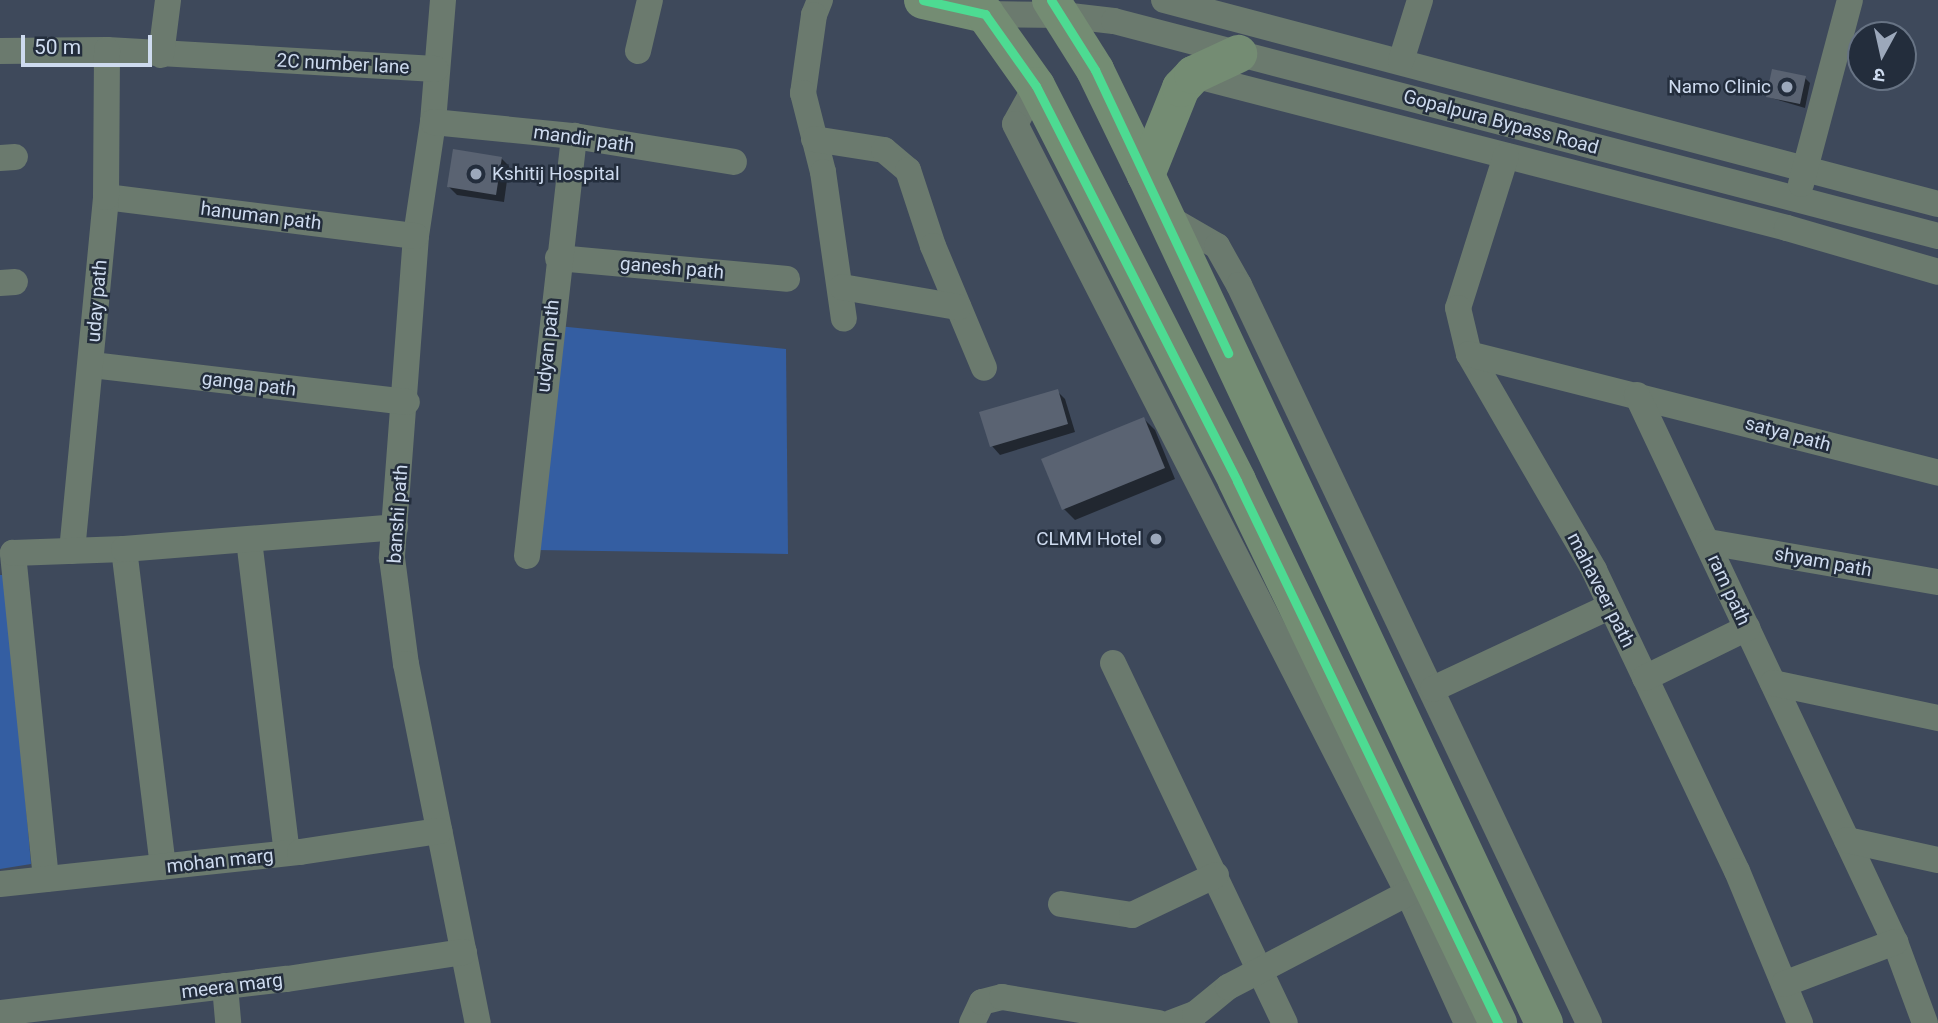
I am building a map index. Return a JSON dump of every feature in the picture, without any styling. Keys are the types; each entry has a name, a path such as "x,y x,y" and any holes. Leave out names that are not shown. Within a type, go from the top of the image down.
{"highway":[{"path":"923,0 994,7 1237,481 1498,1023"},
{"path":"1057,7 1146,175 1544,1023"},
{"path":"1146,175 1181,88 1246,25"}],"street":[{"path":"161,55 168,0"},
{"name":"banshi path","path":"443,0 435,69 433,122 415,236 407,402 392,558 406,664 478,1023"},
{"path":"638,51 650,0"},
{"path":"820,0 814,15 803,93 842,287 844,319"},
{"name":"Gopalpura Bypass Road","path":"1164,0 1796,199 1938,236"},
{"path":"1401,61 1420,0"},
{"path":"1796,199 1850,0"},
{"name":"Gopalpura Bypass Road","path":"994,7 1057,7 1114,21 1246,25 1401,61 1938,204"},
{"name":"2C number lane","path":"0,51 107,50 435,69"},
{"name":"uday path","path":"72,551 92,365 106,197 107,50"},
{"path":"1192,75 1938,272"},
{"path":"1036,86 1015,124 1408,893 1467,1023"},
{"name":"mandir path","path":"433,122 574,136 734,162"},
{"name":"udyan path","path":"527,556 558,258 574,136"},
{"path":"814,139 884,150 901,161 984,368"},
{"name":"mahaveer path","path":"1506,156 1458,308 1469,354 1611,606 1737,871 1800,1023"},
{"name":"hanuman path","path":"106,197 415,236"},
{"path":"1165,216 1202,235 1223,256 1433,689 1589,1023"},
{"name":"ganesh path","path":"558,258 787,279"},
{"path":"842,287 958,307"},
{"path":"1469,354 1637,395"},
{"name":"ganga path","path":"92,365 407,402"},
{"name":"satya path","path":"1637,395 1938,473"},
{"name":"ram path","path":"1637,395 1895,942 1925,1023"},
{"path":"46,878 7,560 13,553 124,549 395,527"},
{"path":"249,540 287,853"},
{"name":"shyam path","path":"1707,542 1938,582"},
{"path":"124,549 163,867"},
{"path":"1433,689 1611,606"},
{"path":"1645,678 1747,628"},
{"path":"1113,663 1262,969 1285,1023"},
{"path":"1773,683 1938,718"},
{"name":"mohan marg","path":"0,884 287,853 439,831"},
{"path":"1847,840 1938,860"},
{"path":"1061,904 1132,915 1216,875"},
{"path":"1171,1023 1195,1014 1228,987 1408,893"},
{"path":"1784,984 1895,942"},
{"name":"meera marg","path":"0,1013 104,1012 225,986 464,952"},
{"path":"225,986 228,1023"},
{"path":"972,1023 982,1002 1002,997 1159,1023"}],"shaded area":[{"path":"558,326 786,349 788,554 536,550"},
{"path":"0,575 6,575 31,864 0,869"}],"building":[{"path":"1772,69 1806,76 1800,104 1766,97"},
{"path":"453,149 502,157 496,195 447,187"},
{"path":"1058,389 1068,424 990,447 979,412"},
{"path":"1144,417 1165,468 1062,510 1041,459"}],"transit line":[{"path":"923,0 985,14 1036,86 1237,481 1498,1023"},
{"path":"1051,0 1095,70 1228,353"}],"place":[{"name":"Namo Clinic","path":"1787,87"},
{"name":"Kshitij Hospital","path":"476,174"},
{"name":"CLMM Hotel","path":"1156,539"}]}
